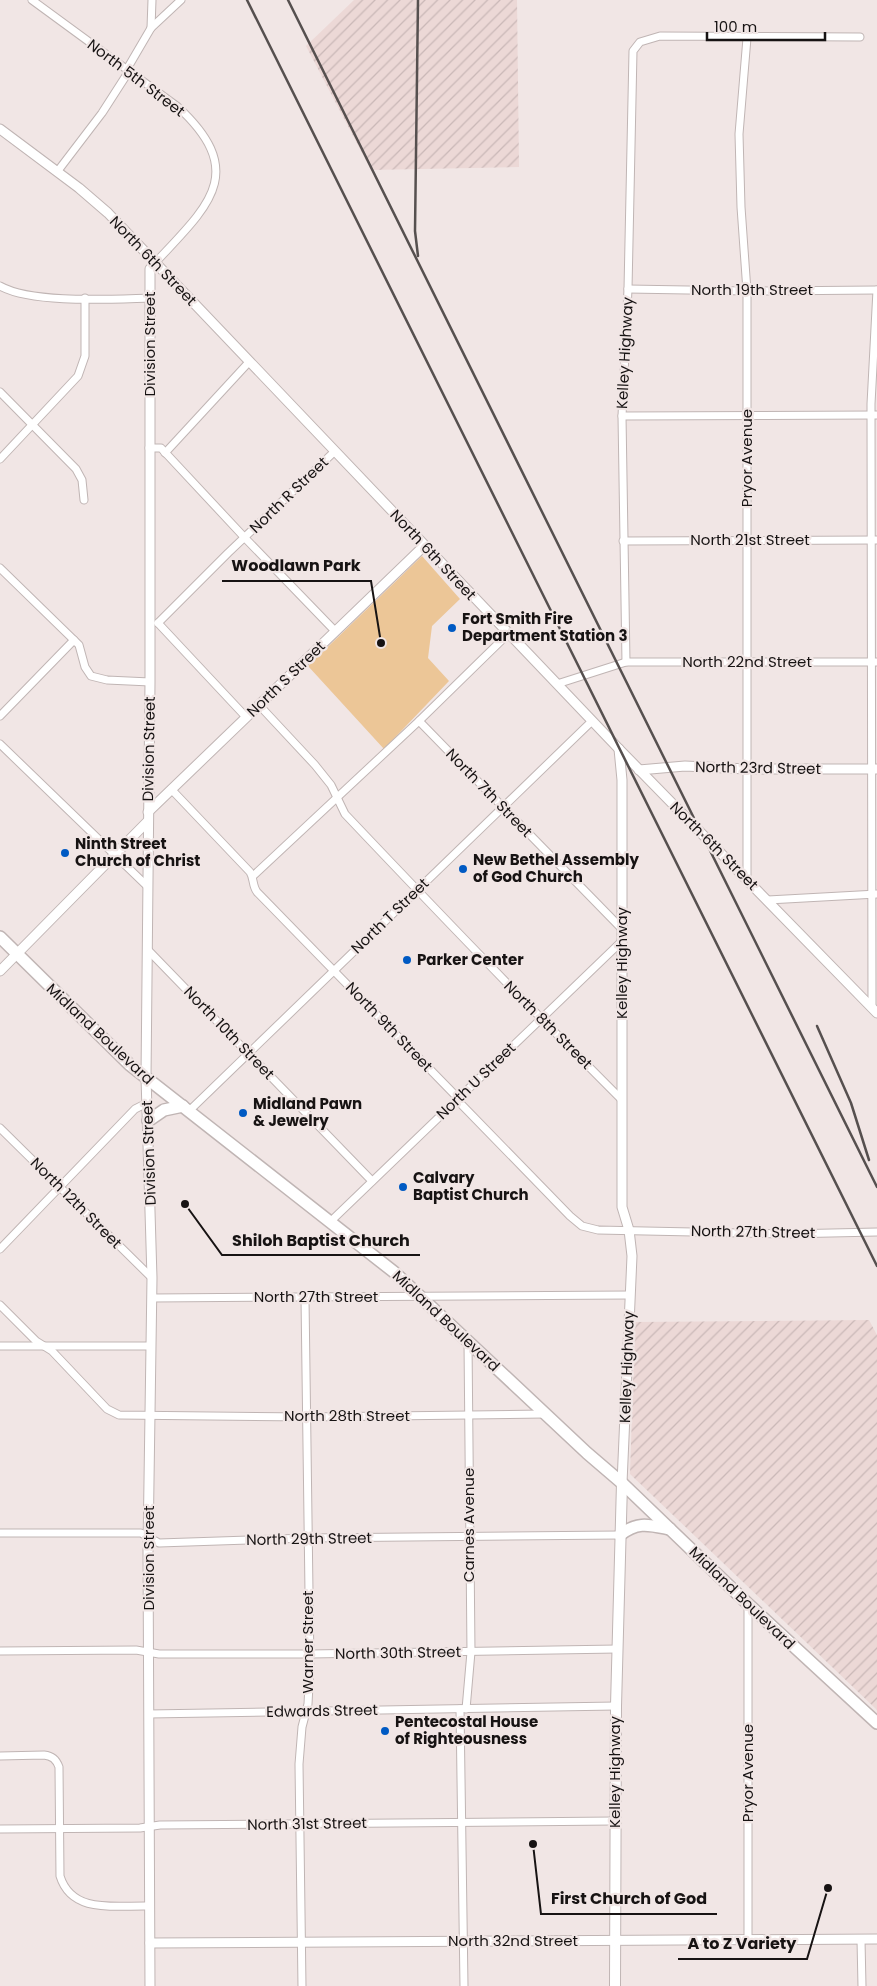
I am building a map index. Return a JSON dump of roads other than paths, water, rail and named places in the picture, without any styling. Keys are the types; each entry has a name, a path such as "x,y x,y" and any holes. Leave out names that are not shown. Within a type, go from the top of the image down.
{"main road":[{"name":"Midland Boulevard","path":"0,937 122,1058 394,1272 877,1723"},
{"path":"148,1121 164,1110 186,1109"},
{"name":"Kelley Highway","path":"615,1986 614,1821 622,1483"},
{"path":"620,1535 630,1527 639,1525 670,1529"}],"street":[{"name":"North 5th Street","path":"32,0 178,106 195,122 209,142 213,152 216,173 213,192 205,208 155,263"},
{"path":"151,28 152,0"},
{"path":"57,172 102,113 151,28 181,0"},
{"name":"Kelley Highway","path":"626,662 622,416 628,289 633,50 640,42 660,36 747,38"},
{"path":"747,38 860,37"},
{"name":"Pryor Avenue","path":"747,38 739,134 741,207 747,291 747,879"},
{"name":"North 6th Street","path":"0,129 95,201 556,684 875,1011"},
{"name":"Division Street","path":"150,1986 148,1537 152,1278 146,1077 150,682 154,624 149,448 150,269 155,263"},
{"path":"0,286 33,296 150,298"},
{"name":"North 19th Street","path":"628,289 747,291 877,290"},
{"path":"875,1011 874,415 877,290"},
{"path":"0,459 78,376 85,356 85,298"},
{"path":"165,453 249,362"},
{"path":"0,392 76,470 82,480 84,500"},
{"path":"622,416 747,414 874,415"},
{"path":"149,448 161,448 335,631"},
{"name":"North R Street","path":"154,624 334,452"},
{"name":"North 21st Street","path":"623,541 875,540"},
{"name":"North S Street","path":"0,971 115,855 171,790 424,546"},
{"path":"0,568 79,645 85,667 91,676 107,680 150,682"},
{"path":"154,624 246,717"},
{"path":"253,876 419,721 508,634"},
{"path":"0,716 74,640"},
{"name":"North 22nd Street","path":"556,684 626,662 874,662"},
{"name":"North 8th Street","path":"259,705 332,785 345,814 621,1099"},
{"name":"North 7th Street","path":"419,721 622,929"},
{"name":"North T Street","path":"186,1109 248,1053 592,721"},
{"path":"0,744 147,886"},
{"name":"Kelley Highway","path":"619,749 622,780 622,1207 629,1230 632,1256 622,1483"},
{"name":"North 23rd Street","path":"640,770 686,766 747,770 875,769"},
{"name":"North 9th Street","path":"171,790 253,876 254,887 257,892 578,1224 589,1229 629,1230"},
{"path":"768,900 875,894"},
{"name":"North U Street","path":"330,1222 622,941"},
{"name":"North 10th Street","path":"147,949 372,1181"},
{"path":"0,1249 135,1109 148,1103"},
{"name":"North 12th Street","path":"0,1128 152,1278"},
{"name":"North 27th Street","path":"629,1230 786,1234 877,1232"},
{"name":"North 27th Street","path":"152,1298 630,1295"},
{"name":"Warner Street","path":"302,1986 300,1747 308,1704 310,1654 305,1298"},
{"name":"North 28th Street","path":"0,1305 36,1341 52,1351 73,1375 113,1413 119,1415 149,1417 546,1414"},
{"name":"Carnes Avenue","path":"464,1986 463,1709 471,1652 468,1342"},
{"path":"0,1346 150,1346"},
{"name":"North 29th Street","path":"0,1533 141,1533 159,1543 308,1538 620,1535"},
{"name":"Pryor Avenue","path":"748,1604 748,1941"},
{"name":"North 30th Street","path":"0,1651 136,1650 149,1653 310,1654 617,1649"},
{"name":"Edwards Street","path":"149,1714 616,1706"},
{"path":"0,1756 44,1755 54,1758 58,1767 60,1876 73,1898 80,1902 96,1905 149,1906"},
{"name":"North 31st Street","path":"0,1829 149,1827 160,1825 614,1821"},
{"name":"North 32nd Street","path":"150,1943 463,1940 877,1940"},
{"path":"861,1940 862,1986"}],"railway":[{"path":"247,0 877,1266"},
{"path":"288,0 877,1187"},
{"path":"418,0 415,231 418,256"},
{"path":"817,1026 851,1103 869,1160"}],"place":[{"name":"Fort Smith Fire Department Station 3","path":"452,628"},
{"name":"Woodlawn Park","path":"381,643"},
{"name":"Ninth Street Church of Christ","path":"65,853"},
{"name":"New Bethel Assembly of God Church","path":"463,869"},
{"name":"Parker Center","path":"407,960"},
{"name":"Midland Pawn & Jewelry","path":"243,1113"},
{"name":"Calvary Baptist Church","path":"403,1187"},
{"name":"Shiloh Baptist Church","path":"185,1204"},
{"name":"Pentecostal House of Righteousness","path":"385,1731"},
{"name":"First Church of God","path":"533,1844"},
{"name":"A to Z Variety","path":"828,1888"}]}
